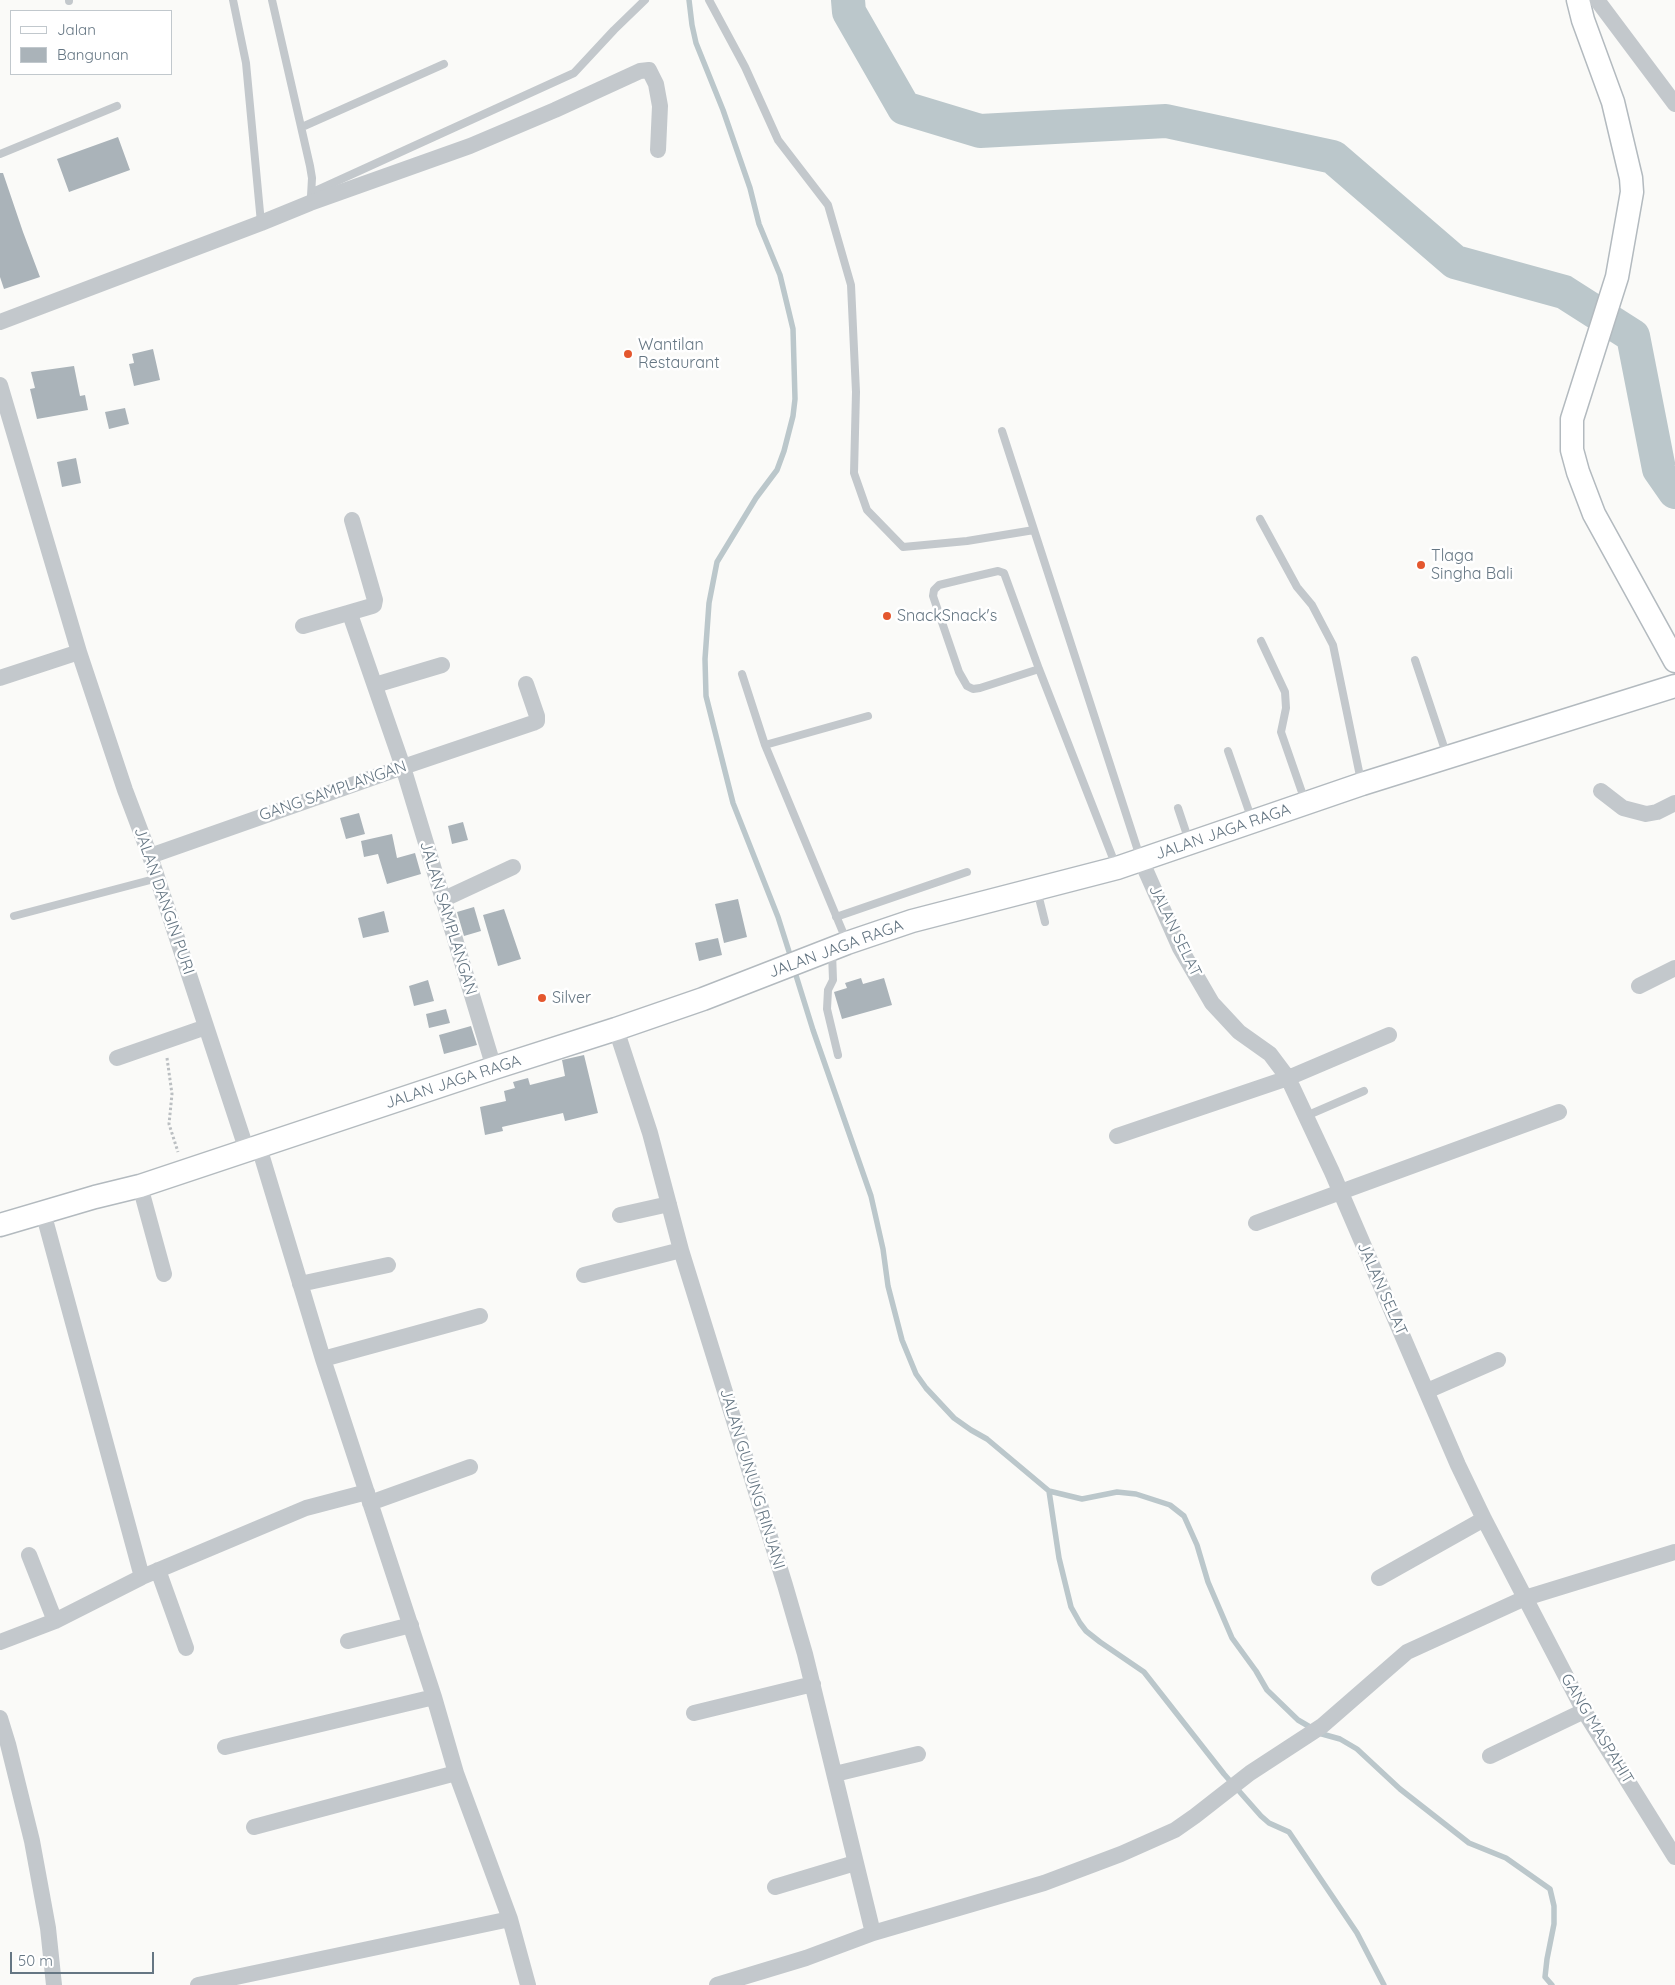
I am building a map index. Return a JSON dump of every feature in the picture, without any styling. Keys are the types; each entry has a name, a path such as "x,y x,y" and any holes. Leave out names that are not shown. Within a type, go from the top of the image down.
{"street":[{"path":"1578,0 1583,20 1613,102 1631,178 1632,192 1617,277 1572,419 1572,450 1594,514 1675,661"},
{"path":"1597,0 1675,104"},
{"path":"0,322 262,223 311,198 470,146 640,71 649,70 656,84 660,106 658,150"},
{"name":"JALAN DANGIN PURI","path":"0,386 79,652 125,790 158,878 206,1026 253,1149 300,1284 434,1696 456,1773 510,1919 528,1985"},
{"path":"303,626 372,606 376,600 352,520"},
{"name":"JALAN SAMPLANGAN","path":"348,613 403,767 494,1068"},
{"path":"0,678 79,652"},
{"path":"374,684 442,665"},
{"name":"GANG SAMPLANGAN","path":"150,856 537,721 538,716 526,684"},
{"name":"JALAN JAGA RAGA","path":"0,1226 43,1212 140,1186 616,1029 912,921 1117,868 1362,784 1675,686"},
{"path":"1601,791 1622,808 1646,814 1657,812 1675,803"},
{"name":"JALAN SELAT","path":"1141,860 1180,948 1212,1003 1239,1032 1270,1054 1288,1078 1458,1465 1525,1598"},
{"path":"442,900 513,867"},
{"path":"1639,986 1675,968"},
{"path":"117,1058 206,1026"},
{"name":"JALAN GUNUNG RINJANI","path":"616,1029 650,1134 681,1250 786,1585 813,1684 873,1933"},
{"path":"1117,1136 1288,1078 1389,1035"},
{"path":"1256,1224 1558,1112"},
{"path":"140,1186 164,1274"},
{"path":"620,1215 669,1204"},
{"path":"43,1212 142,1576"},
{"path":"584,1274 681,1250"},
{"path":"300,1284 388,1265"},
{"path":"323,1359 480,1316"},
{"path":"1427,1391 1498,1360"},
{"path":"0,1642 55,1621 142,1576 306,1508 369,1498 470,1467"},
{"path":"1379,1578 1484,1519"},
{"path":"717,1985 806,1958 873,1933 1044,1883 1113,1858 1175,1830 1212,1804 1250,1773 1322,1726 1407,1652 1525,1598 1675,1552"},
{"path":"29,1555 55,1621"},
{"path":"158,1570 186,1648"},
{"name":"GANG MASPAHIT","path":"1525,1598 1584,1711 1675,1857"},
{"path":"348,1641 411,1625"},
{"path":"694,1713 813,1684"},
{"path":"225,1747 434,1696"},
{"path":"1490,1756 1584,1711"},
{"path":"0,1718 32,1841 48,1928 54,1985"},
{"path":"835,1774 918,1754"},
{"path":"254,1827 456,1773"},
{"path":"775,1887 855,1863"},
{"path":"198,1985 510,1919"}],"lane":[{"path":"233,0 246,62 262,223"},
{"path":"272,0 302,127 312,178 311,198 574,74 614,30 645,0"},
{"path":"709,0 745,67 778,140 828,205 852,286 856,392 854,472 867,510 904,548 967,541 1034,530"},
{"path":"302,127 444,64"},
{"path":"0,154 117,106"},
{"path":"1002,431 1141,860"},
{"path":"1260,519 1297,587 1312,605 1333,644 1362,784"},
{"path":"1039,668 980,688 973,689 967,686 959,672 933,596 934,590 939,585 998,571 1004,573 1117,868"},
{"path":"1261,640 1285,692 1286,708 1281,724 1281,732 1306,803"},
{"path":"1415,660 1448,758"},
{"path":"742,674 765,745 836,917 833,980 828,990 827,1009 838,1055"},
{"path":"765,745 868,716"},
{"path":"1228,751 1253,822"},
{"path":"1178,808 1189,843"},
{"path":"836,917 967,872"},
{"path":"14,916 158,878"},
{"path":"1037,888 1045,922"},
{"path":"1306,1116 1364,1091"}],"path":[{"path":"165,1042 172,1094 169,1124 185,1171"}],"building":[{"path":"118,137 130,170 69,192 57,159"},
{"path":"0,173 3,173 40,277 4,289 0,277"},
{"path":"153,349 160,380 134,386 129,364 134,363 132,354"},
{"path":"74,366 80,396 85,395 88,410 37,419 30,389 35,388 31,372"},
{"path":"125,408 129,424 109,429 105,412"},
{"path":"76,458 81,483 62,487 57,462"},
{"path":"359,813 365,834 346,839 340,818"},
{"path":"463,822 468,840 452,844 448,826"},
{"path":"392,834 397,858 415,853 421,874 387,884 378,854 364,857 361,841"},
{"path":"738,899 747,937 724,943 715,904"},
{"path":"474,907 481,931 464,936 457,912"},
{"path":"504,909 521,959 498,966 483,915"},
{"path":"384,911 389,932 363,938 358,918"},
{"path":"718,938 722,955 699,961 695,943"},
{"path":"861,978 863,984 884,978 892,1005 842,1019 834,992 847,988 845,983"},
{"path":"428,980 434,1001 414,1006 409,986"},
{"path":"446,1009 450,1023 429,1028 426,1014"},
{"path":"471,1026 477,1045 444,1054 439,1035"},
{"path":"584,1055 598,1113 565,1121 563,1113 502,1127 503,1131 485,1135 480,1107 506,1101 504,1091 515,1088 513,1082 528,1078 530,1085 565,1076 562,1060"}],"waterway":[{"path":"689,0 696,43 723,110 750,188 759,224 780,275 793,329 795,399 793,416 784,451 777,470 756,498 717,562 709,603 705,659 706,696 733,803 778,917 792,961"},
{"path":"848,0 849,12 904,108 980,131 1166,121 1333,157 1455,262 1564,292 1633,336 1659,469 1675,492"},
{"path":"794,969 813,1030 871,1196 883,1249 888,1286 902,1340 916,1374 926,1388 954,1418 987,1439 1049,1491 1082,1499 1117,1492 1136,1494 1170,1505 1184,1516 1197,1545 1208,1582 1232,1638 1267,1690 1298,1720 1322,1734 1340,1739 1357,1749 1400,1789 1469,1843 1506,1858 1550,1889 1554,1906 1554,1924 1545,1977 1552,1985"},
{"path":"1049,1491 1059,1558 1071,1607 1080,1623 1086,1631 1100,1642 1144,1672 1224,1774 1261,1816 1269,1823 1289,1832 1357,1933 1384,1985"}],"place":[{"name":"Wantilan Restaurant","path":"628,354"},
{"name":"Tlaga Singha Bali","path":"1421,565"},
{"name":"SnackSnack's","path":"887,616"},
{"name":"Silver","path":"542,998"}]}
